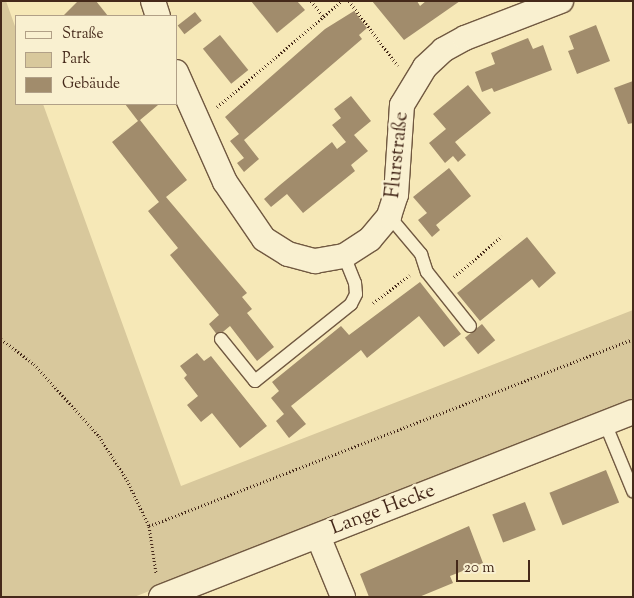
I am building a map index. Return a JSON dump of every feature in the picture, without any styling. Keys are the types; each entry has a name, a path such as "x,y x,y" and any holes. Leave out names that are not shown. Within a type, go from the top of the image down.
{"street":[{"path":"153,1 158,15"},
{"name":"Flurstraße","path":"178,77 225,182 264,239 288,254 315,261 344,256 370,240 389,216 396,195 398,127 402,105 412,87 443,50 561,1"},
{"name":"Lange Hecke","path":"162,596 633,412"},
{"path":"318,536 343,597"}],"lane":[{"path":"389,216 421,254 424,263 440,289 470,326"},
{"path":"221,339 255,381 351,304 356,294 344,256"},
{"path":"605,423 633,491"}],"path":[{"path":"311,1 324,17"},
{"path":"197,123 342,1"},
{"path":"349,1 380,39 412,87"},
{"path":"440,289 502,236"},
{"path":"356,294 367,308 424,263"},
{"path":"1,339 34,364 99,436 127,480 150,526 162,596"},
{"path":"150,526 633,339"}],"green space":[{"path":"1,1 6,1 15,26 15,105 43,105 181,486 633,310 633,403 134,597 1,597"}],"building":[{"path":"78,1 96,1 107,15 64,15"},
{"path":"251,1 297,1 305,10 277,33"},
{"path":"372,1 417,1 420,6 426,1 460,1 404,40"},
{"path":"354,11 367,28 359,35 362,39 244,140 259,159 244,172 237,163 244,158 230,141 239,134 225,117 325,29"},
{"path":"195,12 202,21 184,34 178,25"},
{"path":"596,25 610,61 577,74 568,51 574,49 569,36"},
{"path":"220,35 248,70 231,84 203,49"},
{"path":"528,38 533,49 543,45 552,70 494,92 492,88 482,92 475,72 495,64 491,53"},
{"path":"633,81 633,123 628,124 614,88"},
{"path":"468,85 491,113 455,142 466,155 458,162 453,156 445,163 429,143 446,129 433,114"},
{"path":"351,96 371,121 354,135 368,151 351,165 355,171 303,213 287,194 271,207 264,199 280,185 332,142 337,149 346,142 332,125 341,118 334,109"},
{"path":"126,105 158,105 140,120 187,180 166,197 247,293 242,297 252,309 247,313 274,347 257,361 230,326 218,336 209,324 219,315 170,255 178,248 148,211 159,202 112,142 138,121"},
{"path":"449,168 471,196 436,225 440,230 432,237 418,220 427,213 413,197"},
{"path":"527,237 556,273 539,288 532,279 480,321 457,293"},
{"path":"420,282 461,334 444,347 419,316 367,358 361,350 291,406 306,424 289,438 276,421 284,414 271,398 279,391 272,382 341,326 349,335"},
{"path":"482,324 495,340 478,354 465,338"},
{"path":"197,353 204,361 211,356 267,426 240,448 212,413 201,422 187,405 198,396 184,378 187,375 180,366"},
{"path":"606,470 619,502 563,525 549,493"},
{"path":"525,502 536,530 503,543 492,515"},
{"path":"469,526 483,563 450,576 453,583 419,597 369,597 360,574"}]}
